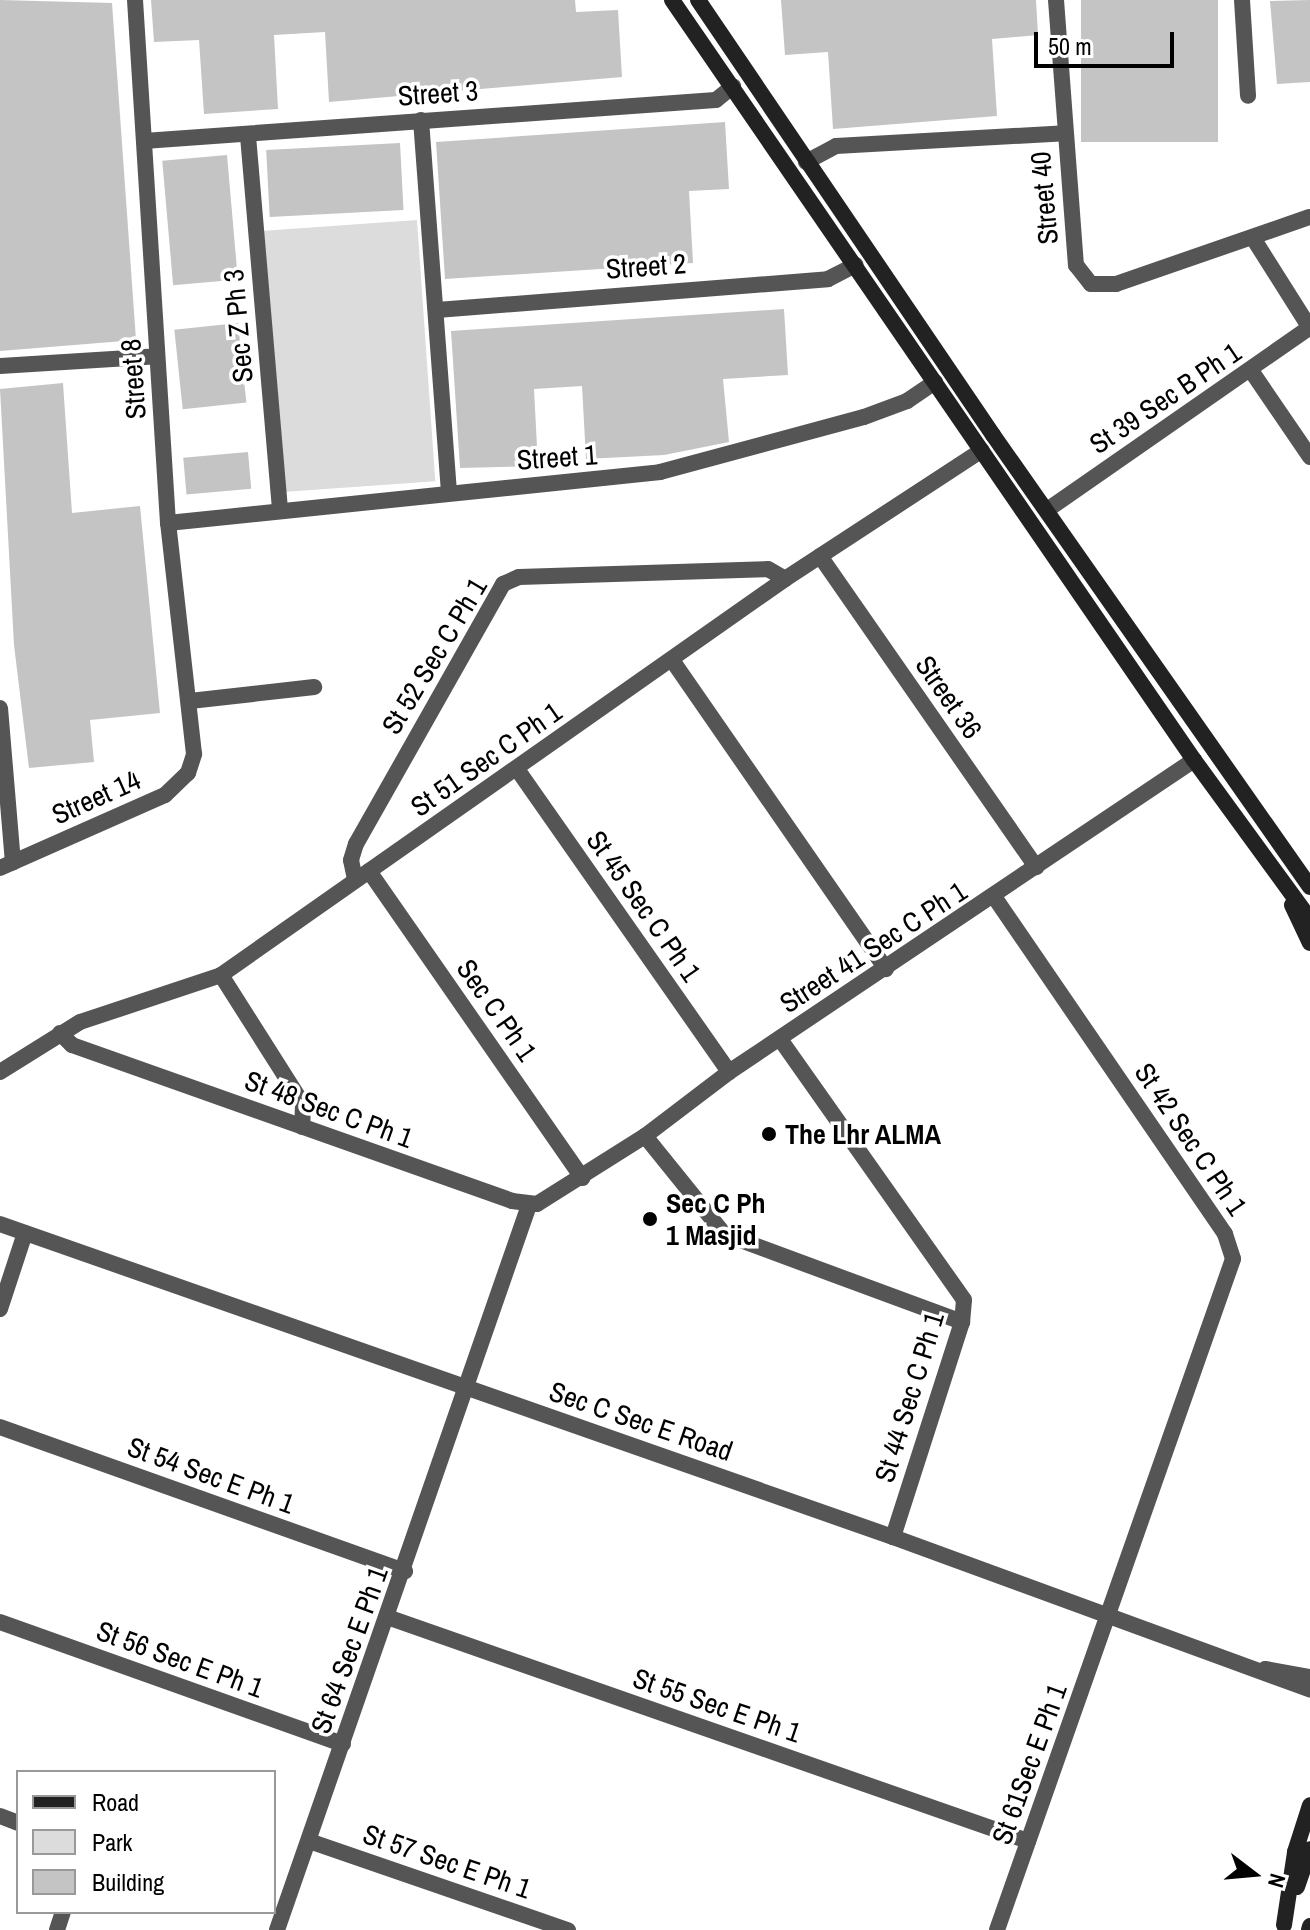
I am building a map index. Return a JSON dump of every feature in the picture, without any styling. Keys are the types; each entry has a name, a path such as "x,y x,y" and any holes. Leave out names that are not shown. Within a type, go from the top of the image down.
{"main road":[{"path":"672,0 1194,760 1287,893 1310,919"},
{"path":"698,0 806,162 1310,887"},
{"path":"1287,893 1310,943"},
{"path":"1283,1928 1295,1852 1310,1805"},
{"path":"1283,1928 1310,1849"}],"street":[{"name":"Street 8","path":"135,0 168,523 194,754"},
{"path":"1056,0 1065,133"},
{"path":"1242,0 1248,96"},
{"name":"Street 3","path":"144,141 248,136 421,120 716,100 733,86"},
{"path":"421,120 449,492"},
{"name":"Street 40","path":"806,162 836,146 1065,133 1076,265 1091,284 1116,284 1310,217"},
{"name":"Sec Z Ph 3","path":"248,136 280,511"},
{"path":"1253,238 1310,327"},
{"name":"Street 2","path":"437,310 828,279 856,265"},
{"name":"St 39 Sec B Ph 1","path":"1047,510 1252,372 1310,327"},
{"path":"0,366 157,356"},
{"path":"1252,372 1310,457"},
{"name":"Street 1","path":"168,523 660,472 864,417 907,401 935,382"},
{"name":"St 51 Sec C Ph 1","path":"0,1072 60,1033 221,975 785,579 982,450"},
{"name":"Street 36","path":"820,556 1036,867"},
{"name":"St 52 Sec C Ph 1","path":"362,875 351,860 356,844 503,584 519,577 768,569 785,579"},
{"path":"672,660 886,969"},
{"path":"190,701 314,687"},
{"path":"0,708 6,865"},
{"name":"Street 14","path":"6,865 165,795 188,773 194,754"},
{"name":"Street 41 Sec C Ph 1","path":"582,1178 645,1136 729,1072 995,898 1194,760"},
{"name":"St 45 Sec C Ph 1","path":"517,769 729,1072"},
{"name":"Sec C Ph 1","path":"362,875 582,1178"},
{"name":"St 42 Sec C Ph 1","path":"995,898 1225,1234 1233,1259 1111,1617"},
{"path":"221,975 303,1104 302,1127"},
{"name":"St 48 Sec C Ph 1","path":"60,1033 72,1045 529,1205"},
{"name":"St 44 Sec C Ph 1","path":"780,1039 964,1300 962,1322 893,1537"},
{"path":"645,1136 724,1234 962,1322"},
{"path":"529,1205 582,1178"},
{"name":"St 64 Sec E Ph 1","path":"277,1930 279,1912 309,1841 390,1618 529,1205"},
{"name":"Sec C Sec E Road","path":"0,1224 893,1537 1264,1669 1310,1690"},
{"path":"0,1309 25,1233"},
{"name":"St 54 Sec E Ph 1","path":"0,1427 405,1571"},
{"name":"St 61Sec E Ph 1","path":"997,1930 1111,1617"},
{"name":"St 55 Sec E Ph 1","path":"390,1618 1028,1841"},
{"name":"St 56 Sec E Ph 1","path":"0,1622 343,1744"},
{"name":"Sec C Sec E Road","path":"1264,1669 1310,1677"},
{"name":"St 57 Sec E Ph 1","path":"309,1841 568,1930"}],"green space":[{"path":"417,220 435,481 280,492 261,231"}],"building":[{"path":"0,0 112,3 136,340 0,351"},
{"path":"151,0 575,0 576,12 618,10 622,77 329,102 325,32 274,35 278,109 204,114 199,40 154,42"},
{"path":"781,0 1036,0 1038,35 992,39 997,116 833,129 828,52 785,55"},
{"path":"1081,0 1218,0 1218,142 1081,142"},
{"path":"1310,0 1310,82 1277,84 1270,1"},
{"path":"725,122 729,189 689,191 693,263 445,279 436,142"},
{"path":"400,143 404,210 270,217 266,150"},
{"path":"227,155 238,280 173,285 162,161"},
{"path":"784,309 788,375 723,379 729,442 664,455 586,459 582,386 534,389 538,466 460,468 451,331"},
{"path":"238,323 246,403 183,409 174,330"},
{"path":"63,383 72,513 140,506 160,713 90,720 94,762 29,768 14,645 0,389"},
{"path":"248,452 251,489 186,495 183,458"}],"place":[{"name":"The Lhr ALMA","path":"769,1134"},
{"name":"Sec C Ph 1 Masjid","path":"650,1219"}]}
